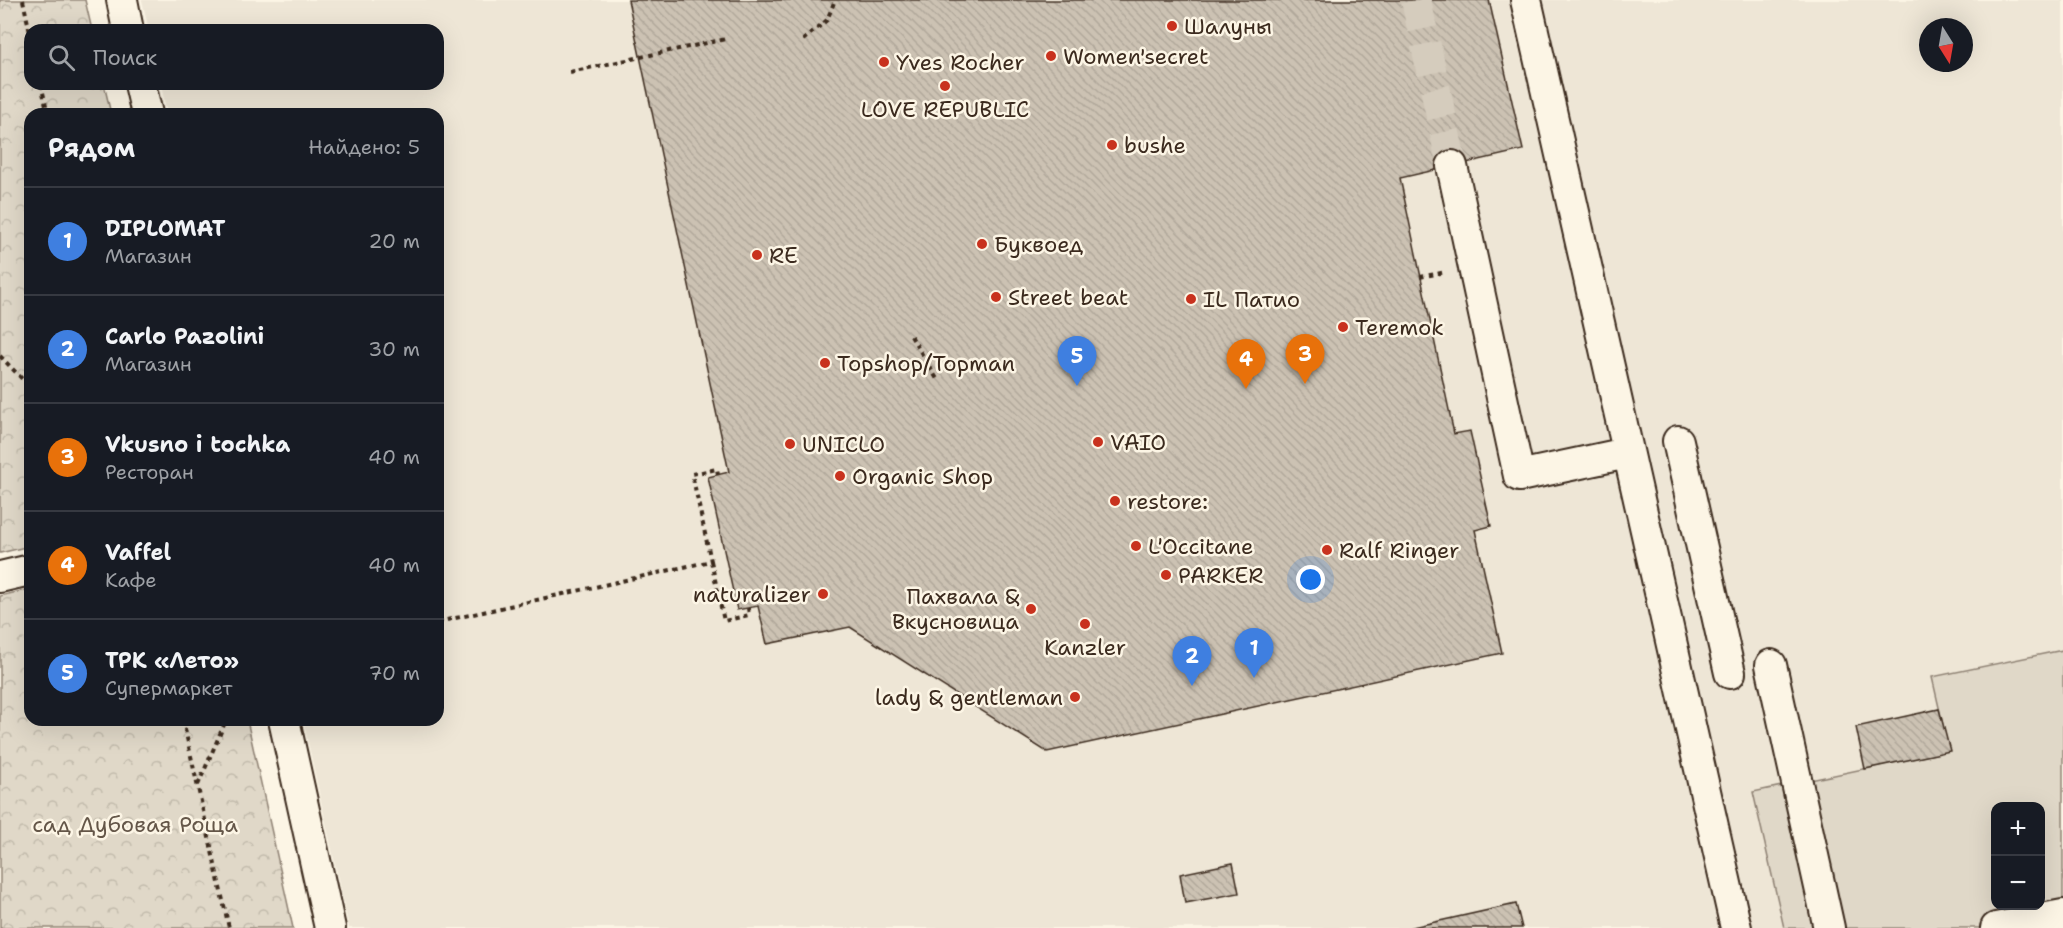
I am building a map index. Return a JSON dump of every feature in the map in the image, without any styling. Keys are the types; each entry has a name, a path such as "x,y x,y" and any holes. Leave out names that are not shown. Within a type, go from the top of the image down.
{"street":[{"path":"122,0 127,24"},
{"path":"1526,0 1736,928"},
{"path":"142,90 146,108"},
{"path":"1452,166 1519,476 1627,453"},
{"path":"1678,441 1730,674"},
{"path":"0,578 24,572"},
{"path":"1771,665 1829,928"},
{"path":"285,726 330,928"},
{"path":"1996,928 2063,915"}],"path":[{"path":"23,0 28,24"},
{"path":"803,40 827,20 835,0"},
{"path":"570,72 726,39"},
{"path":"42,90 47,108"},
{"path":"911,336 937,379"},
{"path":"0,356 24,381"},
{"path":"718,475 717,469 692,474 724,621 749,615 748,608"},
{"path":"444,621 711,561"},
{"path":"184,726 229,928"},
{"path":"197,785 223,726"}],"shaded area":[{"path":"142,0 2063,0 2063,928 349,928 304,726 444,726 444,108 166,108 162,90 444,90 444,24 148,24"}],"green space":[{"path":"0,0 85,0 91,24 24,24 24,90 105,90 110,108 24,108 24,547 0,553"},
{"name":"сад Дубовая Роща","path":"24,590 24,726 248,726 293,928 0,928 0,596"},
{"path":"2063,650 2063,928 1784,928 1753,792 1949,751 1932,677"}],"building":[{"path":"628,0 1489,0 1523,150 1400,178 1454,434 1470,431 1491,526 1475,530 1502,653 1047,752 850,627 767,644 758,606 737,610 708,477 729,472"},
{"path":"1939,709 1950,751 1865,769 1856,727"},
{"path":"1233,863 1239,893 1185,903 1180,874"},
{"path":"1516,904 1522,928 1408,928"}],"tunnel":[{"path":"1416,0 1452,166"}],"place":[{"name":"Шалуны","path":"1172,26"},
{"name":"Women'secret","path":"1051,56"},
{"name":"Yves Rocher","path":"884,62"},
{"name":"LOVE REPUBLIC","path":"945,86"},
{"name":"bushe","path":"1112,145"},
{"name":"Буквоед","path":"982,244"},
{"name":"RE","path":"757,255"},
{"name":"Street beat","path":"996,297"},
{"name":"IL Патио","path":"1191,299"},
{"name":"Teremok","path":"1343,327"},
{"name":"Topshop/Topman","path":"825,363"},
{"name":"Vkusno i tochka","path":"1305,384"},
{"name":"ТРК «Лето»","path":"1077,386"},
{"name":"Vaffel","path":"1246,389"},
{"name":"VAIO","path":"1098,442"},
{"name":"UNICLO","path":"790,444"},
{"name":"Organic Shop","path":"840,476"},
{"name":"restore:","path":"1115,501"},
{"name":"L'Occitane","path":"1136,546"},
{"name":"Ralf Ringer","path":"1327,550"},
{"name":"PARKER","path":"1166,575"},
{"name":"naturalizer","path":"823,594"},
{"name":"Пахвала & Вкусновица","path":"1031,609"},
{"name":"Kanzler","path":"1085,624"},
{"name":"DIPLOMAT","path":"1254,678"},
{"name":"Carlo Pazolini","path":"1192,686"},
{"name":"lady & gentleman","path":"1075,697"}]}
